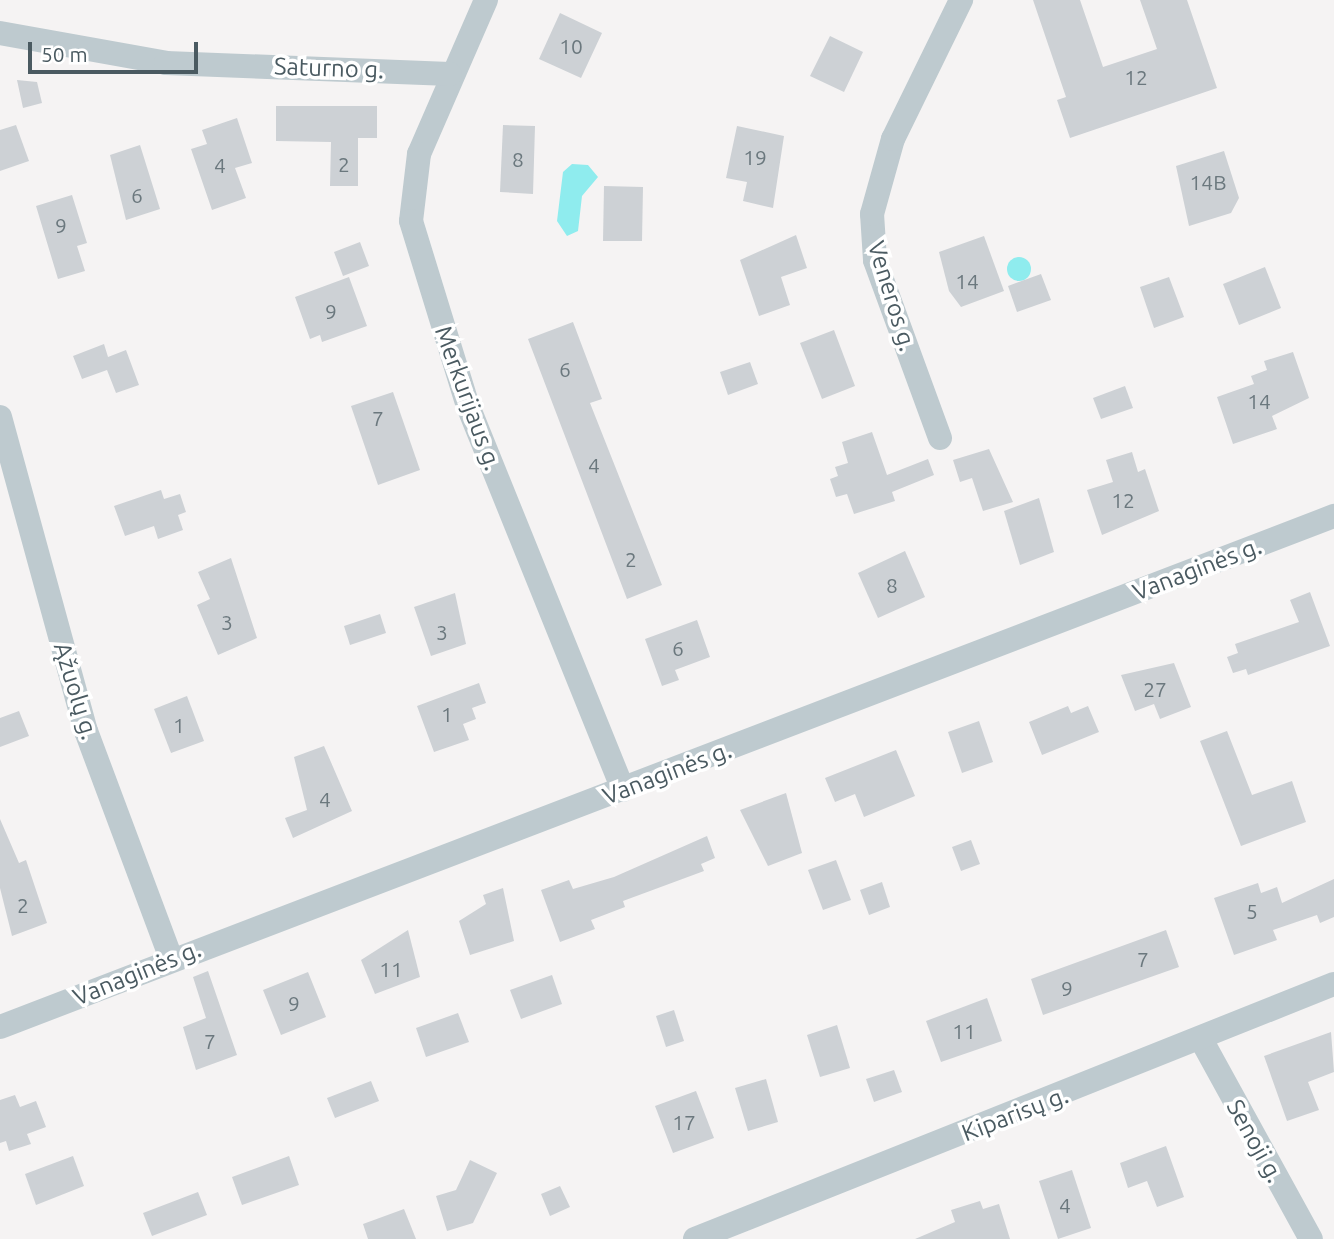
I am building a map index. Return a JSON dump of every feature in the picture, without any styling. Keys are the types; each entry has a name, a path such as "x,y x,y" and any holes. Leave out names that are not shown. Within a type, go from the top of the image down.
{"street":[{"name":"Merkurijaus g.","path":"486,0 450,74 413,177 415,244 468,406 623,790"},
{"name":"Veneros g.","path":"940,438 875,260 872,214 893,139 961,0"},
{"name":"Saturno g.","path":"0,33 166,64 450,74"},
{"name":"Ąžuolų g.","path":"0,417 86,731 171,958"},
{"name":"Vanaginės g.","path":"0,1027 171,958 623,790 1334,516"},
{"name":"Kiparisų g.","path":"695,1239 1202,1041 1334,984"},
{"name":"Senoji g.","path":"1202,1041 1311,1239"}],"water":[{"path":"572,164 588,165 598,177 582,196 578,231 567,236 557,221 563,172"},
{"path":"1019,257 1030,264 1031,269 1024,280 1019,281 1008,274 1007,269 1014,258"}],"building":[{"path":"1033,0 1080,0 1103,67 1157,49 1140,0 1187,0 1217,88 1070,138 1057,100 1066,97"},
{"path":"560,13 602,33 581,78 539,59"},
{"path":"830,36 863,52 844,92 810,76"},
{"path":"17,80 37,82 42,103 23,108"},
{"path":"276,106 377,106 377,138 358,138 358,186 330,186 331,142 276,141"},
{"path":"237,118 252,163 235,168 246,198 212,210 191,149 207,144 202,130"},
{"path":"16,125 29,161 0,171 0,130"},
{"path":"503,125 535,126 533,194 500,192"},
{"path":"737,126 784,136 773,208 743,201 747,182 726,178"},
{"path":"140,145 160,209 126,220 110,155"},
{"path":"1224,151 1239,198 1231,213 1189,226 1176,166"},
{"path":"604,186 643,187 642,241 603,241"},
{"path":"72,195 87,243 77,246 85,271 58,279 36,206"},
{"path":"796,235 807,268 781,277 790,305 759,316 740,260"},
{"path":"984,236 1004,291 961,307 949,291 939,252"},
{"path":"360,242 369,266 343,276 334,252"},
{"path":"1265,267 1281,308 1239,325 1223,284"},
{"path":"1041,274 1051,300 1017,312 1008,286"},
{"path":"349,277 367,326 322,342 320,335 310,339 295,297"},
{"path":"1169,277 1184,317 1154,328 1140,287"},
{"path":"573,322 602,399 590,403 662,585 627,599 528,339"},
{"path":"834,330 855,386 822,399 800,343"},
{"path":"104,344 108,357 126,350 139,385 116,393 107,370 82,379 73,356"},
{"path":"1293,352 1309,398 1272,416 1277,429 1233,444 1217,397 1254,384 1251,376 1267,370 1264,361"},
{"path":"750,362 758,384 728,395 720,372"},
{"path":"1125,386 1133,408 1101,419 1093,398"},
{"path":"393,392 420,470 378,485 351,406"},
{"path":"872,432 887,475 928,459 934,475 892,492 895,501 854,514 847,494 836,497 830,479 838,476 835,467 848,463 842,442"},
{"path":"989,449 1013,502 983,511 972,478 960,482 953,460"},
{"path":"1132,452 1138,472 1145,469 1159,511 1102,535 1087,490 1113,482 1106,460"},
{"path":"161,490 164,499 180,494 186,512 178,515 183,530 158,539 154,526 125,536 114,506"},
{"path":"1039,498 1054,552 1020,565 1004,511"},
{"path":"905,551 925,597 878,618 858,573"},
{"path":"231,558 257,638 218,655 197,605 210,599 198,572"},
{"path":"1310,592 1330,646 1248,675 1246,669 1233,673 1227,657 1238,653 1235,644 1299,622 1290,600"},
{"path":"455,593 466,644 431,656 414,607"},
{"path":"380,614 386,633 350,645 344,626"},
{"path":"697,620 710,657 675,670 679,680 662,686 645,639"},
{"path":"1174,663 1191,707 1160,719 1154,704 1135,711 1121,675"},
{"path":"479,683 486,703 472,708 476,719 463,724 469,740 434,752 417,706"},
{"path":"187,696 204,741 171,753 154,709"},
{"path":"1068,706 1071,713 1088,706 1099,732 1042,755 1029,722"},
{"path":"19,711 29,736 0,747 0,718"},
{"path":"979,721 993,762 962,773 948,732"},
{"path":"1227,731 1252,795 1292,781 1306,822 1241,846 1200,741"},
{"path":"324,746 352,811 293,838 285,818 307,810 294,757"},
{"path":"896,750 915,796 864,817 855,794 835,802 825,778"},
{"path":"786,793 802,853 768,866 740,810"},
{"path":"0,819 19,863 26,860 47,923 12,936 0,888"},
{"path":"707,836 715,858 701,864 704,871 623,901 625,907 591,920 595,929 560,942 541,890 569,880 573,889 614,877"},
{"path":"971,840 980,864 961,871 952,847"},
{"path":"836,860 851,900 823,910 808,870"},
{"path":"1334,879 1334,917 1320,923 1317,915 1273,930 1277,940 1234,955 1214,898 1258,883 1261,893 1277,887 1282,903"},
{"path":"882,882 890,907 869,915 860,890"},
{"path":"503,888 514,941 470,955 459,921 486,904 483,895"},
{"path":"408,930 420,977 375,994 361,960"},
{"path":"1166,930 1179,967 1043,1015 1031,979"},
{"path":"208,971 237,1055 196,1070 183,1027 206,1018 193,977"},
{"path":"308,972 326,1017 281,1035 263,990"},
{"path":"552,975 562,1004 521,1019 510,990"},
{"path":"987,998 1002,1041 941,1062 926,1021"},
{"path":"674,1010 684,1041 666,1047 656,1016"},
{"path":"458,1013 469,1042 426,1057 416,1028"},
{"path":"837,1025 850,1068 820,1077 807,1035"},
{"path":"1331,1032 1334,1072 1308,1082 1319,1110 1287,1121 1264,1056"},
{"path":"894,1070 902,1092 874,1102 866,1079"},
{"path":"766,1079 778,1122 748,1131 735,1088"},
{"path":"371,1081 379,1101 335,1118 327,1098"},
{"path":"696,1091 714,1138 673,1153 655,1106"},
{"path":"15,1095 20,1107 36,1101 46,1127 27,1134 31,1144 9,1151 6,1141 0,1143 0,1100"},
{"path":"1166,1146 1184,1197 1157,1207 1147,1181 1128,1188 1120,1163"},
{"path":"73,1156 84,1186 36,1205 25,1174"},
{"path":"289,1156 299,1185 242,1205 232,1177"},
{"path":"470,1160 497,1173 473,1223 447,1231 436,1196 456,1190"},
{"path":"1072,1170 1091,1228 1058,1239 1039,1181"},
{"path":"560,1186 570,1207 550,1216 541,1194"},
{"path":"198,1192 207,1215 152,1236 143,1213"},
{"path":"980,1201 983,1209 999,1204 1010,1239 915,1239 955,1222 951,1210"},
{"path":"404,1209 416,1239 368,1239 363,1224"}]}
